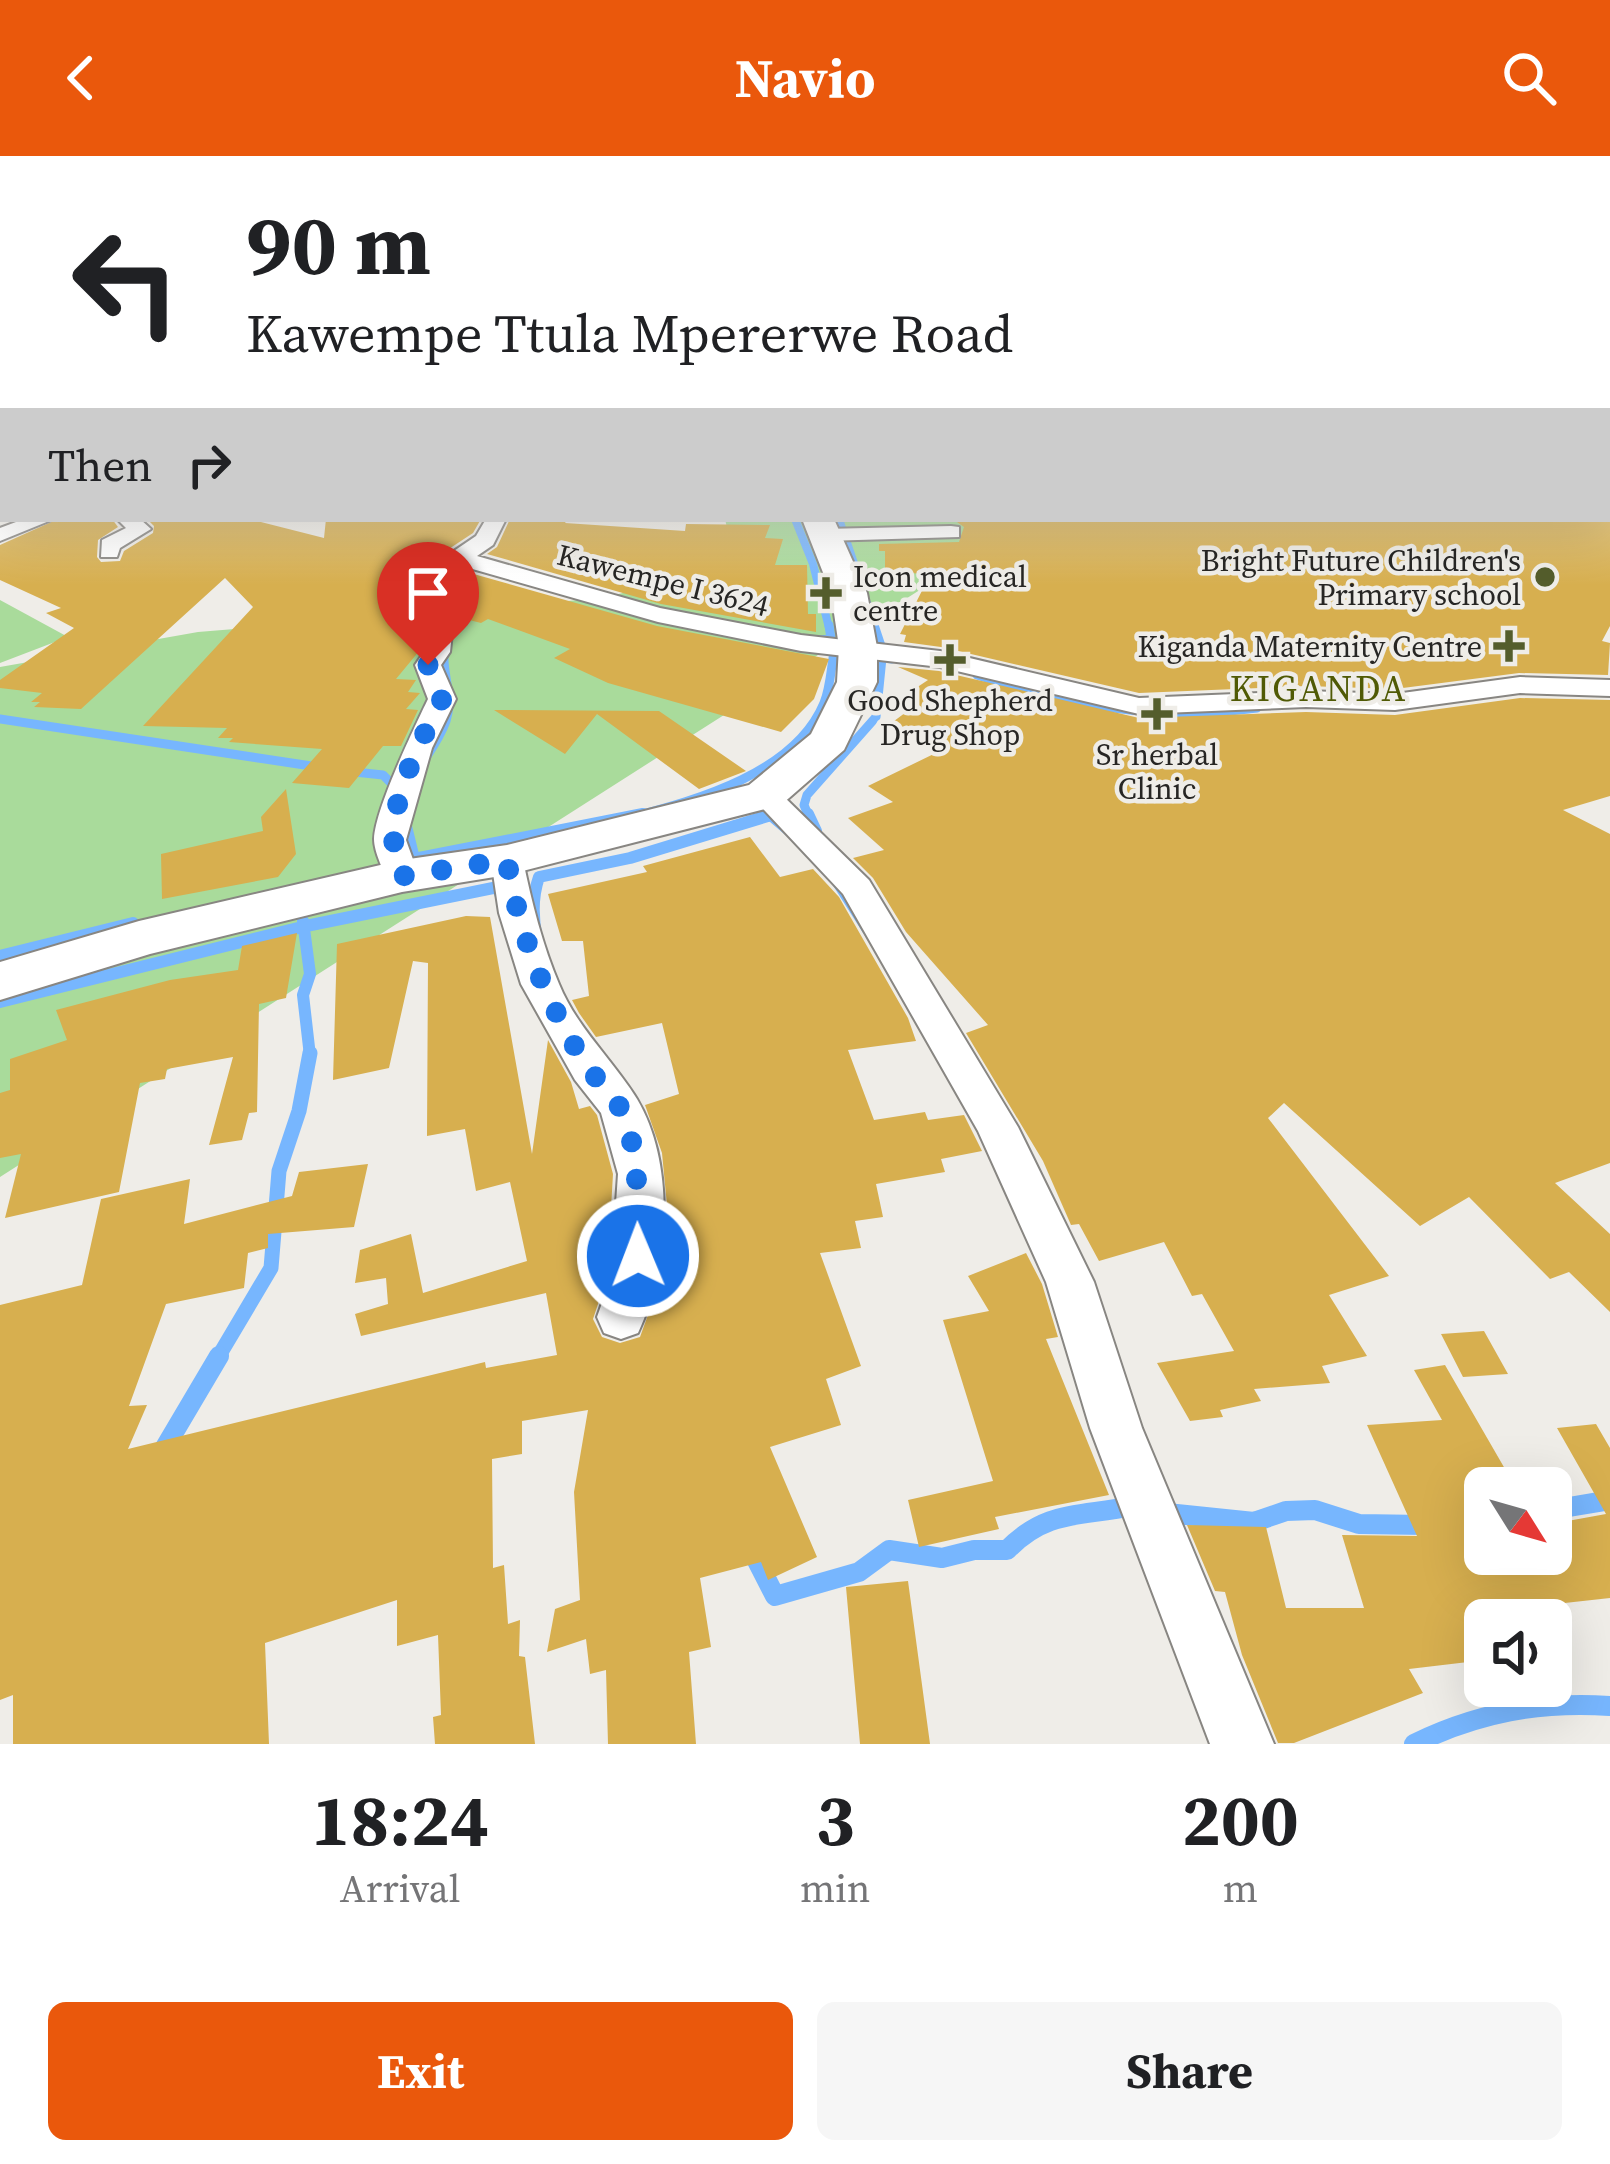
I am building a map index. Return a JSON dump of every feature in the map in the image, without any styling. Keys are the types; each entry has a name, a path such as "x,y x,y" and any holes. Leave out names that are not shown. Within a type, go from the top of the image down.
{"street":[{"path":"2,542 39,522"},
{"path":"109,552 110,545 140,529 131,522"},
{"path":"402,876 390,840 418,748 442,699 428,665 437,652 441,623 412,602 425,581 484,540 494,522"},
{"path":"0,981 139,939 402,876 507,860 765,795 829,741 856,682 857,647 849,593 821,527 951,532"},
{"name":"Kawempe I 3624","path":"458,556 494,571 658,615 801,643 940,659 1139,706 1306,699 1395,703 1520,685 1610,688"},
{"path":"765,795 857,888 997,1126 1070,1282 1116,1428 1242,1744"},
{"path":"507,860 516,914 540,984 589,1069 620,1107 640,1174 635,1278 621,1317"}],"green space":[{"path":"726,522 1026,522 0,1177 0,667 198,632 603,598 694,575 731,546"},
{"path":"0,600 68,637 0,663"}],"building":[{"path":"51,522 114,522 118,527 98,540 101,562 120,561 124,551 153,533 150,522 261,522 324,538 326,522 479,522 473,533 414,572 396,600 423,627 420,650 396,679 416,680 408,692 420,693 406,709 418,710 401,746 383,746 349,788 292,783 322,749 218,738 227,728 143,726 253,607 225,578 81,709 34,707 40,702 31,702 42,693 0,688 0,680 74,628 46,613 61,608 0,580 0,545"},
{"path":"509,522 685,531 686,524 770,525 765,538 783,539 775,565 807,565 808,614 816,614 816,632 661,604 487,554 497,547"},
{"path":"957,522 1610,522 1610,626 1602,641 1610,643 1608,675 1519,673 1395,689 1306,686 1139,693 904,642 906,635 900,634 930,575 885,570 885,551 879,551 879,544 959,542 964,527"},
{"path":"463,571 657,626 829,659 814,699 781,732 608,683 554,658 570,649 488,619 481,623 450,615 431,599 437,588"},
{"path":"898,667 939,671 1139,718 1306,712 1395,715 1520,698 1610,700 1610,796 1563,810 1610,834 1610,1163 1555,1183 1610,1234 1610,1312 1569,1272 1550,1279 1469,1197 1420,1226 1284,1103 1268,1118 1389,1276 1329,1295 1367,1356 1322,1366 1330,1383 1254,1389 1261,1401 1220,1410 1223,1417 1190,1421 1157,1363 1234,1351 1202,1294 1192,1296 1164,1242 1099,1261 1079,1224 1071,1225 1043,1161 966,1033 988,1025 906,932 873,878 853,858 884,850 848,818 893,802 868,786 946,748 886,727 917,704 901,698 928,680"},
{"path":"494,710 659,711 746,771 699,789 597,714 565,754"},
{"path":"286,789 296,854 278,877 162,899 161,854 263,831 261,817"},
{"path":"750,837 780,877 813,869 839,897 908,1018 916,1041 848,1050 874,1120 925,1112 928,1120 964,1115 982,1151 941,1159 945,1172 876,1184 883,1217 855,1221 861,1248 820,1253 861,1366 826,1379 841,1425 770,1447 817,1557 768,1580 761,1562 700,1578 711,1647 689,1652 696,1744 608,1744 606,1670 590,1674 586,1639 547,1652 555,1609 580,1600 574,1492 588,1410 522,1421 522,1454 492,1459 493,1568 504,1565 508,1624 520,1620 519,1656 525,1657 535,1744 435,1744 433,1717 441,1715 438,1635 397,1646 397,1600 265,1643 269,1744 13,1744 13,1695 0,1700 0,1305 82,1285 101,1199 190,1179 184,1224 292,1196 299,1172 368,1164 354,1227 268,1234 268,1248 248,1253 244,1288 166,1304 129,1406 147,1405 128,1449 485,1362 486,1368 557,1355 546,1293 361,1336 355,1314 388,1304 386,1278 355,1283 360,1250 411,1234 423,1293 527,1261 510,1182 476,1191 465,1129 427,1136 428,963 413,961 389,1068 333,1080 337,944 466,916 490,917 532,1154 548,1040 571,1082 579,1109 590,1106 597,1115 613,1174 607,1277 593,1319 602,1337 620,1343 640,1337 661,1279 668,1216 662,1153 645,1105 679,1094 662,1023 596,1037 579,1013 572,1000 589,996 583,941 562,941 548,894 647,872 643,866"},
{"path":"297,933 286,998 259,1004 257,1112 249,1113 242,1140 209,1145 233,1057 167,1069 165,1079 140,1083 119,1192 5,1218 21,1154 0,1158 0,1093 10,1090 10,1059 67,1040 56,1010 170,980 238,970 242,946"},
{"path":"1026,1253 1042,1284 1058,1337 1046,1339 1109,1495 995,1517 999,1529 919,1547 908,1500 993,1481 943,1320 989,1311 968,1276"},
{"path":"1484,1331 1508,1374 1463,1377 1441,1334"},
{"path":"1445,1365 1504,1467 1464,1467 1464,1575 1572,1575 1572,1520 1606,1514 1557,1428 1596,1424 1610,1448 1610,1598 1572,1602 1464,1599 1464,1662 1409,1669 1423,1693 1294,1743 1278,1743 1242,1655 1225,1592 1215,1591 1187,1525 1266,1527 1286,1608 1364,1608 1342,1535 1417,1536 1367,1425 1442,1420 1414,1370"},
{"path":"908,1581 930,1744 860,1744 846,1587"}],"waterway":[{"path":"796,522 813,564 829,628"},
{"path":"840,522 859,578"},
{"path":"450,627 415,602 430,580 463,563 697,625"},
{"path":"867,603 875,628"},
{"path":"642,814 714,792 768,765 810,727 824,703 835,647 697,625"},
{"path":"697,625 707,628"},
{"path":"819,640 831,639 829,625"},
{"path":"403,815 413,778 441,733 449,709 444,652 450,627"},
{"path":"875,628 882,649 891,650"},
{"path":"809,817 804,805 807,795 876,717 882,658 892,659"},
{"path":"977,675 1115,708 1184,713 1257,708"},
{"path":"0,719 318,767"},
{"path":"345,771 383,775 394,786 391,795"},
{"path":"403,815 414,859 642,814"},
{"path":"632,817 642,814"},
{"path":"808,814 816,831"},
{"path":"589,1055 555,993 538,946 534,899 539,877 630,858 771,815 824,860 948,1056"},
{"path":"766,817 773,817"},
{"path":"304,927 498,887 501,896"},
{"path":"303,921 304,927"},
{"path":"0,956 133,923"},
{"path":"0,1002 304,927"},
{"path":"304,927 310,974 303,995 310,1054"},
{"path":"946,1053 989,1121 1087,1358"},
{"path":"217,1359 271,1268 279,1171 299,1111 310,1054"},
{"path":"589,1055 633,1114 646,1141 642,1237 691,1359"},
{"path":"164,1449 219,1356"},
{"path":"691,1359 683,1378 701,1478 729,1506 775,1596 859,1572 889,1550 942,1558 974,1550 1007,1550 1051,1521 1132,1506 1087,1358"},
{"path":"1572,1506 1610,1500"},
{"path":"1167,1513 1254,1522 1286,1511 1315,1510 1359,1524 1424,1525"},
{"path":"1414,1744 1461,1724 1509,1712 1559,1705 1610,1706"}],"place":[{"name":"Bright Future Children's Primary school","path":"1545,577"},
{"name":"Icon medical centre","path":"826,593"},
{"name":"Kiganda Maternity Centre","path":"1509,646"},
{"name":"Good Shepherd Drug Shop","path":"950,660"},
{"name":"Sr herbal Clinic","path":"1157,714"}],"district":[{"name":"KIGANDA","path":"1319,688"}],"route":[{"path":"428,665 441,687 442,699 403,791 390,840 393,856 402,876 507,860 516,914 540,984 589,1069 620,1107 640,1174 638,1256"}]}
